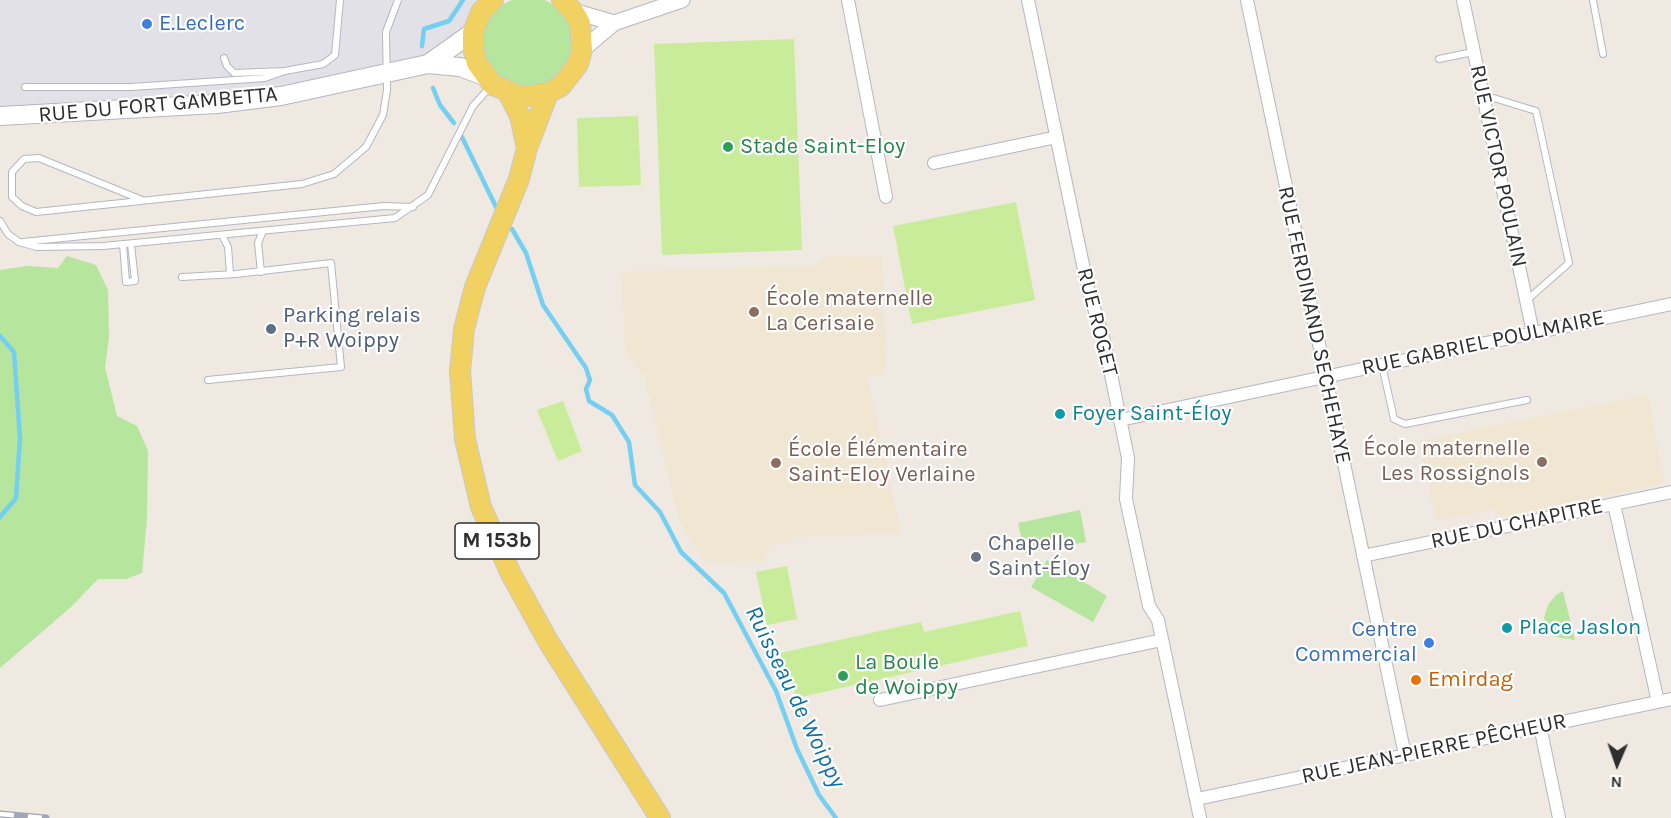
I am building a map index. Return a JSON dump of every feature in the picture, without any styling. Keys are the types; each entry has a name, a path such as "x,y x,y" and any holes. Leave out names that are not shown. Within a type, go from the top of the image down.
{"main road":[{"path":"493,0 481,12 473,32 475,55 520,116 527,148"},
{"path":"495,85 529,97 548,93 571,76 582,50 580,23 568,6"},
{"name":"RUE DU FORT GAMBETTA","path":"428,64 473,32"},
{"name":"RUE DU FORT GAMBETTA","path":"0,116 217,104 280,96 386,75 428,64 460,67 495,85"},
{"name":"M 153b","path":"548,93 508,206 475,288 464,329 460,371 465,439 481,507 511,574 548,641 660,818"}],"street":[{"path":"582,50 614,23 682,0"},
{"path":"848,0 886,197"},
{"name":"RUE ROGET","path":"1028,0 1088,289 1104,340 1128,458 1126,499 1149,606 1158,620 1200,818"},
{"name":"RUE FERDINAND SECHEHAYE","path":"1247,0 1405,755"},
{"name":"RUE VICTOR POULAIN","path":"1463,0 1533,333"},
{"path":"568,6 614,23"},
{"path":"934,163 1057,137"},
{"name":"RUE GABRIEL POULMAIRE","path":"1120,420 1671,304"},
{"name":"RUE DU CHAPITRE","path":"1363,556 1671,492"},
{"path":"1614,504 1658,702"},
{"path":"880,700 1162,640"},
{"name":"RUE JEAN-PIERRE PÊCHEUR","path":"1197,799 1671,699"},
{"path":"1540,726 1559,818"}],"lane":[{"path":"224,58 227,66 234,73 285,71 323,64 335,55 340,0"},
{"path":"142,200 39,158 24,159 12,172 10,186 12,197 22,207 36,212 302,184 334,174 366,147 383,115 387,90 386,32 398,0"},
{"path":"1593,0 1603,54"},
{"path":"1439,59 1474,51"},
{"path":"25,87 131,87 215,82 265,78 285,71"},
{"path":"0,221 8,234 19,242 37,247 131,244 395,218 414,207 428,195 473,106 495,85"},
{"path":"1483,95 1536,111 1569,263 1526,301"},
{"path":"19,242 384,206 414,207"},
{"path":"261,272 258,243 263,231"},
{"path":"222,235 228,247 230,273"},
{"path":"123,244 126,282 135,281 131,244"},
{"path":"182,277 261,272 331,263 341,367 208,380"},
{"path":"1382,365 1394,419 1405,428 1527,400"}],"shaded area":[{"path":"0,0 493,0 455,48 341,84 0,116"},
{"path":"826,256 882,257 886,374 868,376 901,533 793,537 792,543 770,544 764,561 705,562 680,524 651,402 646,390 646,379 626,352 621,272 813,266"},
{"name":"École maternelle Les Rossignols","path":"1648,395 1664,483 1502,517 1493,509 1436,521 1419,441"}],"green space":[{"path":"528,-3 545,0 560,10 570,25 573,42 570,59 560,74 545,84 528,87 511,84 496,74 486,59 483,42 486,25 496,10 511,0"},
{"name":"Stade Saint-Eloy","path":"794,39 802,250 662,255 654,44"},
{"path":"638,116 641,185 579,187 577,118"},
{"path":"1016,202 1035,300 912,324 893,226"},
{"path":"67,256 96,265 108,290 109,337 105,367 117,416 137,426 148,451 147,518 142,573 126,579 98,579 71,607 0,668 0,270 27,266 58,268"},
{"path":"563,401 582,451 558,461 537,410"},
{"path":"1080,510 1086,542 1025,553 1018,523"},
{"path":"1047,560 1107,596 1093,622 1031,587"},
{"path":"787,566 797,619 767,625 756,572"},
{"path":"1563,591 1575,640 1556,637 1550,631 1544,618 1548,605 1556,595"},
{"name":"La Boule de Woippy","path":"1020,611 1028,646 797,698 780,653 921,622 924,632"}],"waterway":[{"name":"Ruisseau de Woippy","path":"422,46 424,29 449,21 463,0"},
{"name":"Ruisseau de Woippy","path":"433,88 440,105 454,123"},
{"name":"Ruisseau de Woippy","path":"462,137 496,207"},
{"name":"Ruisseau de Woippy","path":"512,229 526,253 543,305 586,368 590,380 586,389 589,401 612,415 629,442 635,485 660,512 681,552 724,593 776,691 797,749 819,795 836,818"},
{"path":"0,336 14,352 20,438 16,498 0,517"}],"railway":[{"path":"0,814 46,818"}],"place":[{"name":"E.Leclerc","path":"147,24"},
{"name":"Stade Saint-Eloy","path":"728,147"},
{"name":"École maternelle La Cerisaie","path":"754,312"},
{"name":"Parking relais P+R Woippy","path":"271,329"},
{"name":"Foyer Saint-Éloy","path":"1060,414"},
{"name":"École maternelle Les Rossignols","path":"1542,462"},
{"name":"École Élémentaire Saint-Eloy Verlaine","path":"776,463"},
{"name":"Chapelle Saint-Éloy","path":"976,557"},
{"name":"Place Jaslon","path":"1507,628"},
{"name":"Centre Commercial","path":"1429,643"},
{"name":"La Boule de Woippy","path":"843,676"},
{"name":"Emirdag","path":"1416,680"}]}
